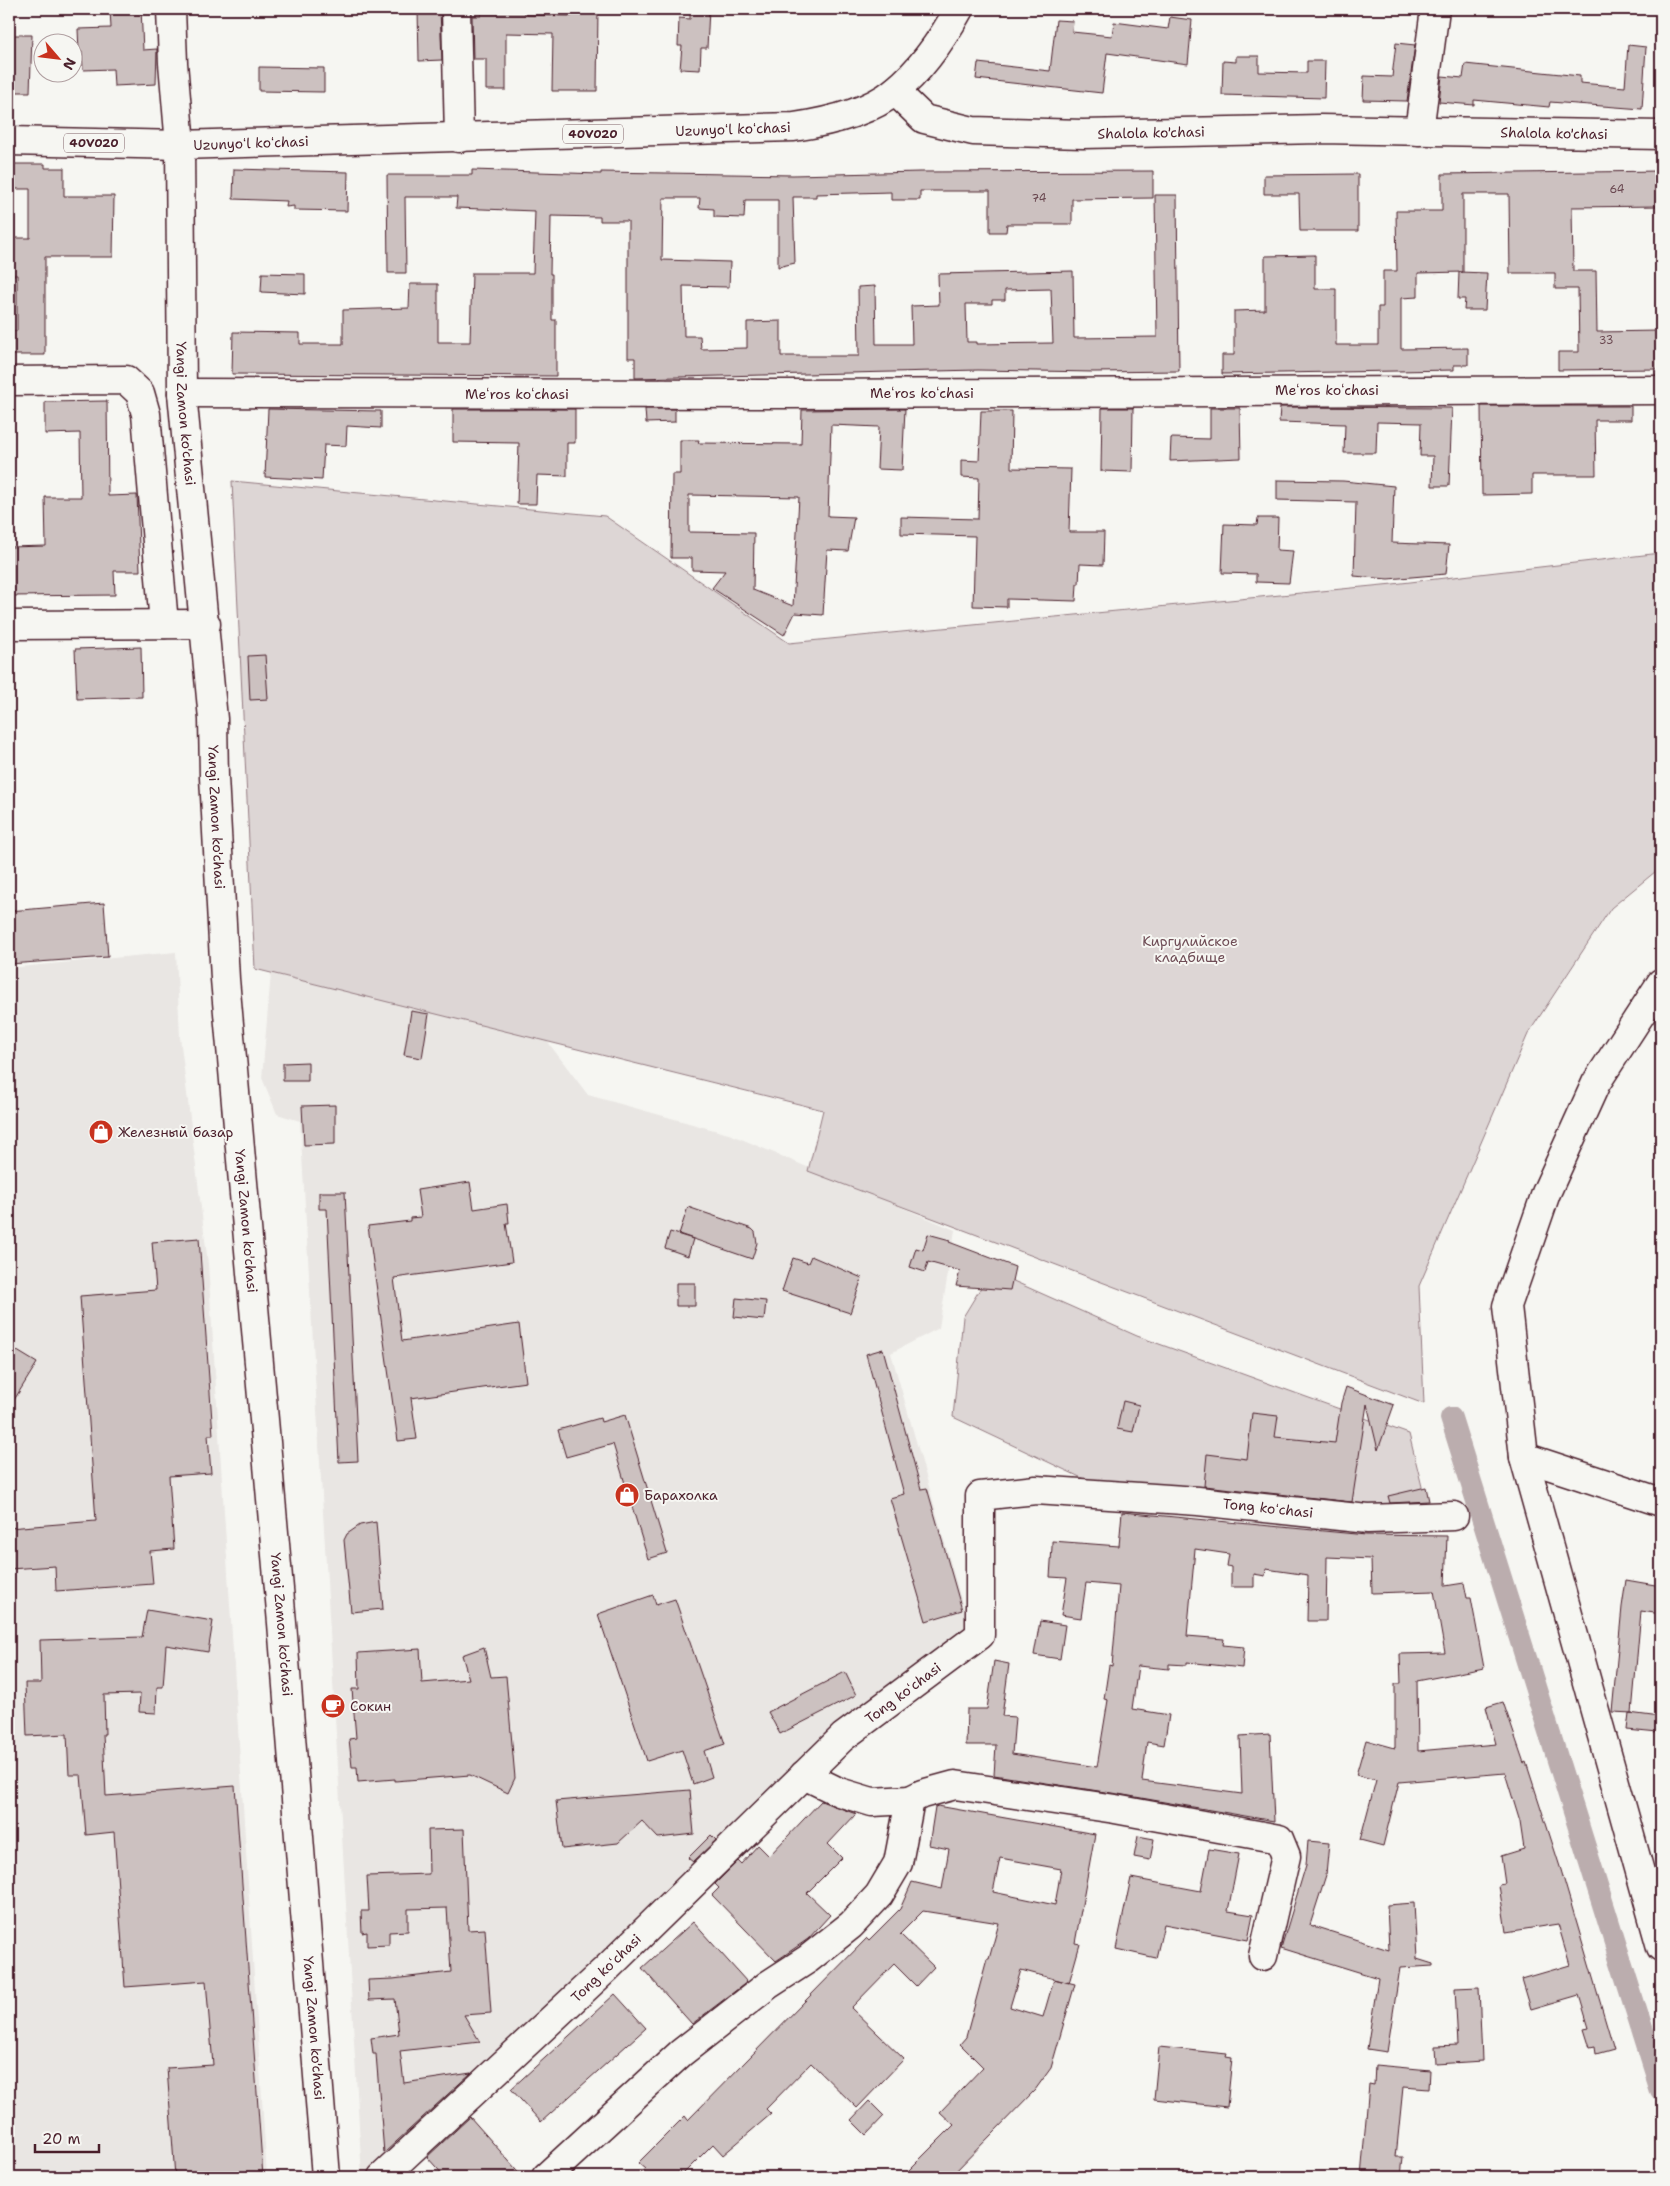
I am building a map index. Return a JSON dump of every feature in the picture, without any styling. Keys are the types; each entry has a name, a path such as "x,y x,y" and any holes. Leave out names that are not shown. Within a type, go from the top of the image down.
{"street":[{"name":"Uzunyoʻl koʻchasi","path":"171,9 173,63 180,145 794,127 820,123 872,105 895,91 934,47 958,9"},
{"path":"456,9 459,138"},
{"path":"1419,131 1435,9"},
{"name":"Shalola ko'chasi","path":"895,91 924,119 974,131 1083,134 1320,129 1661,135"},
{"name":"40V020","path":"9,142 180,145"},
{"name":"Yangi Zamon ko'chasi","path":"180,145 182,393 214,719 214,777 225,979 282,1623 326,2177"},
{"path":"9,381 126,380 140,393 146,414 164,624"},
{"name":"Meʻros koʻchasi","path":"182,393 787,394 1661,390"},
{"path":"9,625 206,624"},
{"path":"1661,983 1596,1083 1546,1193 1508,1306 1524,1457 1661,1947"},
{"path":"1524,1457 1661,1502"},
{"name":"Tong koʻchasi","path":"382,2177 606,1969 843,1737 980,1635 980,1496 1036,1490 1198,1501 1368,1519 1454,1516"},
{"path":"804,1775 840,1792 872,1802 910,1800 922,1794 955,1785 1114,1809 1279,1839 1286,1856 1262,1956"},
{"path":"546,2177 681,2054 768,1985 808,1959 851,1925 879,1895 898,1862 910,1800"}],"shaded area":[{"path":"176,952 180,1037 208,1264 267,2177 9,2177 9,968"},
{"name":"Барахолка","path":"271,973 547,1041 588,1095 732,1135 955,1230 939,1328 891,1353 972,1638 378,2177 362,2177 300,1121 277,1114 262,1078"}],"green space":[{"name":"Киргулийское кладбище","path":"232,481 605,516 789,643 1393,584 1661,553 1661,867 1611,908 1528,1034 1419,1286 1424,1404 808,1171 823,1110 255,969"},
{"path":"991,1271 1137,1336 1409,1434 1428,1511 1101,1487 953,1417 963,1317"}],"building":[{"path":"110,9 141,9 143,50 157,49 156,84 114,86 113,69 83,70 82,32 78,32 78,29 111,28"},
{"path":"418,9 440,9 442,60 419,61"},
{"path":"481,9 525,9 525,15 572,16 572,9 598,9 597,91 552,91 553,34 506,33 506,90 486,90 486,59 473,59 472,16 481,16"},
{"path":"690,9 709,9 707,48 701,48 700,70 680,69 682,46 678,46 679,18 690,19"},
{"path":"1170,17 1192,20 1188,64 1107,53 1102,93 976,79 978,63 1050,71 1056,20 1073,21 1072,32 1112,36 1114,22 1168,29"},
{"path":"9,35 32,35 30,92 9,92"},
{"path":"1396,43 1415,45 1407,101 1363,100 1364,76 1392,77"},
{"path":"1628,45 1646,47 1642,109 1550,102 1549,107 1474,100 1474,105 1439,102 1442,76 1463,78 1465,64 1580,76 1580,83 1625,87"},
{"path":"1236,56 1259,56 1259,72 1307,73 1307,61 1325,61 1324,98 1222,95 1223,61 1236,62"},
{"path":"259,67 324,68 324,92 259,91"},
{"path":"9,164 45,164 45,168 64,168 64,196 114,196 113,257 45,257 45,355 9,355 9,331 17,331 17,275 9,275 9,238 30,238 30,189 9,189"},
{"path":"234,169 348,172 347,211 294,210 294,206 286,207 287,201 233,199"},
{"path":"472,170 601,174 601,172 793,175 920,172 1153,171 1153,198 1072,199 1072,224 1007,224 1006,232 990,232 990,191 920,191 920,200 891,200 891,192 816,194 816,197 793,197 795,263 778,267 778,200 745,200 744,218 714,217 714,209 699,208 700,198 663,198 662,260 730,262 729,287 683,286 684,336 700,336 701,349 747,348 747,322 781,321 781,356 859,356 858,287 875,286 876,344 912,344 911,306 939,305 938,274 1073,271 1074,338 1157,337 1155,195 1177,195 1179,371 978,370 635,378 635,358 628,358 628,221 600,221 600,217 551,216 550,274 552,274 552,320 556,320 556,376 232,374 233,332 300,333 300,344 343,344 343,310 409,308 410,284 438,284 438,342 470,342 472,273 533,273 535,211 456,208 457,197 405,197 406,273 388,273 387,175 472,175","holes":["1051,289 1053,343 977,344 977,342 967,342 966,304 992,304 992,300 1005,300 1005,290"]},
{"path":"1661,171 1661,206 1572,207 1573,271 1596,271 1597,332 1659,331 1659,369 1558,370 1558,352 1579,352 1578,289 1555,289 1555,273 1510,273 1509,194 1463,194 1463,272 1418,273 1418,297 1401,298 1401,349 1468,348 1468,365 1454,365 1454,370 1222,374 1222,355 1234,355 1234,311 1265,310 1265,256 1315,255 1315,289 1336,289 1336,345 1378,345 1378,307 1383,307 1383,271 1397,271 1396,211 1442,211 1442,174"},
{"path":"1358,174 1358,231 1300,231 1299,194 1264,194 1264,175"},
{"path":"1459,272 1487,273 1485,310 1464,310 1465,299 1458,299"},
{"path":"262,273 305,274 305,294 261,292"},
{"path":"107,401 108,496 137,495 140,571 114,571 115,595 9,596 9,547 46,546 45,497 81,497 80,433 45,434 45,402"},
{"path":"1481,406 1631,406 1631,420 1595,420 1596,475 1532,475 1532,494 1482,495"},
{"path":"1280,407 1452,408 1449,486 1432,486 1433,456 1420,456 1421,423 1377,422 1376,453 1344,453 1345,424 1279,422"},
{"path":"1102,408 1133,408 1132,472 1101,471"},
{"path":"1210,408 1240,408 1241,458 1170,461 1171,438 1210,439"},
{"path":"268,409 381,411 381,428 347,426 346,446 324,445 322,480 265,477"},
{"path":"453,409 575,409 575,443 567,443 567,476 537,475 536,504 517,504 519,443 453,442"},
{"path":"645,409 675,409 675,422 646,423"},
{"path":"905,409 902,470 877,469 879,427 831,425 828,516 854,517 848,551 827,550 823,615 795,613 784,635 712,588 725,571 692,570 692,558 671,558 672,474 680,474 680,440 699,440 698,443 801,444 802,410","holes":["689,495 799,497 793,606 753,590 754,533 689,532"]},
{"path":"981,411 1012,411 1011,468 1071,469 1069,532 1104,532 1103,565 1080,564 1076,601 1007,599 1007,607 973,606 975,536 901,534 901,517 978,519 979,478 961,477 961,460 979,461"},
{"path":"1277,480 1343,481 1394,486 1392,543 1449,545 1446,574 1388,579 1354,576 1356,502 1277,500"},
{"path":"1258,518 1278,518 1277,550 1293,551 1289,583 1256,582 1256,574 1222,573 1224,524 1257,525"},
{"path":"141,647 142,697 77,699 75,649"},
{"path":"265,655 268,699 250,700 248,656"},
{"path":"104,903 108,957 9,964 9,911"},
{"path":"411,1011 429,1014 422,1058 404,1055"},
{"path":"308,1062 308,1081 283,1081 283,1063"},
{"path":"335,1105 335,1144 304,1145 302,1106"},
{"path":"470,1182 474,1209 507,1204 509,1223 506,1223 512,1262 394,1278 402,1341 519,1324 526,1382 411,1398 417,1439 398,1441 368,1226 410,1221 410,1218 421,1217 417,1190"},
{"path":"319,1192 345,1192 358,1461 339,1462 327,1209 319,1209"},
{"path":"688,1207 752,1229 755,1232 757,1243 752,1259 679,1234"},
{"path":"670,1232 693,1239 688,1256 665,1248"},
{"path":"928,1234 950,1240 949,1242 1015,1267 1010,1290 956,1286 960,1271 928,1262 925,1272 910,1267 916,1248 923,1250"},
{"path":"199,1238 213,1435 208,1435 211,1473 169,1476 174,1549 150,1551 153,1584 56,1591 55,1566 9,1569 9,1528 96,1521 80,1296 156,1290 152,1242"},
{"path":"811,1256 862,1278 850,1313 782,1291 793,1258 808,1263"},
{"path":"676,1283 695,1283 695,1306 676,1306"},
{"path":"736,1298 766,1301 764,1320 734,1317"},
{"path":"9,1346 37,1363 9,1408"},
{"path":"883,1349 921,1489 927,1488 962,1610 926,1621 890,1498 904,1494 866,1354"},
{"path":"1346,1387 1394,1405 1378,1450 1367,1404 1352,1502 1204,1486 1207,1454 1247,1459 1252,1413 1278,1416 1275,1437 1335,1443 1341,1403"},
{"path":"1123,1401 1139,1405 1133,1432 1117,1429"},
{"path":"625,1415 667,1553 648,1559 613,1444 566,1457 558,1430 600,1418 601,1422"},
{"path":"1426,1487 1429,1501 1390,1503 1388,1496"},
{"path":"1122,1512 1366,1535 1447,1536 1445,1586 1464,1583 1467,1598 1471,1598 1484,1668 1417,1681 1418,1751 1496,1744 1486,1707 1503,1702 1524,1763 1526,1762 1561,1870 1614,2049 1596,2054 1595,2047 1590,2048 1584,2029 1589,2028 1579,1995 1531,2009 1522,1979 1570,1965 1558,1924 1506,1932 1499,1885 1505,1884 1501,1856 1524,1849 1520,1822 1505,1773 1399,1782 1383,1846 1360,1840 1376,1780 1356,1775 1366,1740 1395,1748 1395,1684 1401,1684 1400,1654 1445,1653 1434,1591 1372,1593 1371,1559 1327,1557 1326,1621 1307,1621 1308,1575 1266,1569 1265,1576 1254,1574 1254,1587 1231,1587 1231,1567 1227,1566 1229,1554 1195,1549 1187,1636 1224,1639 1223,1645 1244,1647 1242,1668 1187,1662 1187,1665 1169,1664 1169,1669 1138,1666 1132,1709 1169,1715 1164,1745 1147,1742 1142,1781 1242,1794 1240,1736 1270,1734 1274,1821 994,1775 996,1745 966,1745 967,1709 987,1709 994,1661 1009,1664 1002,1716 1015,1717 1012,1754 1097,1767 1108,1700 1104,1699 1109,1665 1112,1666 1119,1586 1086,1583 1081,1618 1061,1615 1067,1578 1050,1577 1052,1541 1119,1546"},
{"path":"376,1522 383,1609 351,1612 344,1540 347,1534 360,1525"},
{"path":"1626,1580 1661,1586 1661,1614 1641,1611 1632,1713 1612,1712"},
{"path":"653,1595 656,1605 675,1599 725,1744 704,1751 712,1777 693,1784 682,1750 647,1761 598,1614"},
{"path":"147,1610 213,1621 208,1652 166,1645 163,1687 157,1687 156,1713 139,1712 140,1694 104,1695 105,1734 103,1734 106,1796 235,1786 263,2177 175,2177 167,2068 213,2065 206,1981 125,1987 114,1832 86,1835 81,1775 69,1775 67,1734 27,1736 25,1683 41,1683 40,1640 142,1637"},
{"path":"1040,1621 1065,1625 1060,1659 1034,1655"},
{"path":"484,1647 491,1677 506,1676 515,1778 508,1793 470,1775 358,1782 357,1767 352,1767 349,1739 356,1738 352,1689 359,1689 358,1653 420,1649 422,1683 469,1679 462,1655"},
{"path":"845,1672 856,1695 780,1734 768,1712"},
{"path":"1629,1713 1660,1717 1658,1733 1627,1730"},
{"path":"690,1790 694,1834 658,1838 642,1821 618,1843 562,1849 556,1801"},
{"path":"821,1801 856,1814 828,1844 842,1858 807,1893 830,1915 808,1939 776,1961 712,1895 719,1888 715,1884 738,1861 741,1864 758,1845 769,1856"},
{"path":"935,1807 1095,1834 1075,1943 1080,1944 1069,1983 1075,1984 1051,2068 1035,2090 950,2177 902,2177 954,2125 940,2112 983,2067 960,2044 966,2037 987,1959 989,1959 999,1923 923,1911 900,1934 934,1967 916,1986 894,1964 851,2008 904,2059 857,2108 811,2063 766,2109 771,2114 723,2155 713,2144 680,2177 636,2177 645,2169 638,2163 685,2116 688,2120 867,1938 869,1940 900,1909 912,1882 942,1889 949,1849 929,1845","holes":["1000,1858 1061,1869 1055,1905 993,1892","1021,1970 1056,1979 1054,1979 1043,2017 1010,2007"]},
{"path":"464,1829 468,1930 485,1929 491,2013 464,2015 480,2042 400,2051 404,2083 471,2073 384,2153 376,2054 373,2054 371,2038 399,2034 395,1999 369,2000 368,1980 451,1972 447,1908 408,1909 408,1931 389,1932 389,1945 367,1946 367,1932 362,1933 361,1911 369,1911 367,1876 429,1874 428,1830"},
{"path":"711,1835 716,1840 693,1862 688,1858"},
{"path":"1138,1836 1154,1839 1150,1860 1134,1857"},
{"path":"1308,1841 1329,1843 1326,1875 1310,1925 1389,1950 1387,1905 1414,1903 1417,1959 1433,1964 1433,1966 1400,1968 1387,2052 1367,2049 1378,1978 1281,1948 1306,1865"},
{"path":"1209,1849 1239,1854 1228,1911 1253,1915 1248,1940 1164,1924 1156,1958 1116,1949 1131,1878 1201,1891"},
{"path":"693,1922 747,1982 692,2024 642,1968"},
{"path":"1479,1987 1482,2061 1436,2064 1435,2046 1458,2045 1455,1988"},
{"path":"615,1994 646,2028 541,2122 511,2089"},
{"path":"1159,2047 1227,2054 1226,2057 1232,2058 1227,2107 1154,2099"},
{"path":"1375,2065 1430,2070 1429,2089 1403,2087 1396,2157 1403,2157 1401,2177 1361,2177 1369,2084 1374,2085"},
{"path":"869,2101 884,2116 866,2135 851,2120"},
{"path":"470,2117 523,2177 445,2177 427,2157"}],"waterway":[{"path":"1451,1418 1661,2090"}],"place":[{"name":"Железный базар","path":"101,1132"},
{"name":"Барахолка","path":"627,1495"},
{"name":"Сокин","path":"333,1706"}]}
